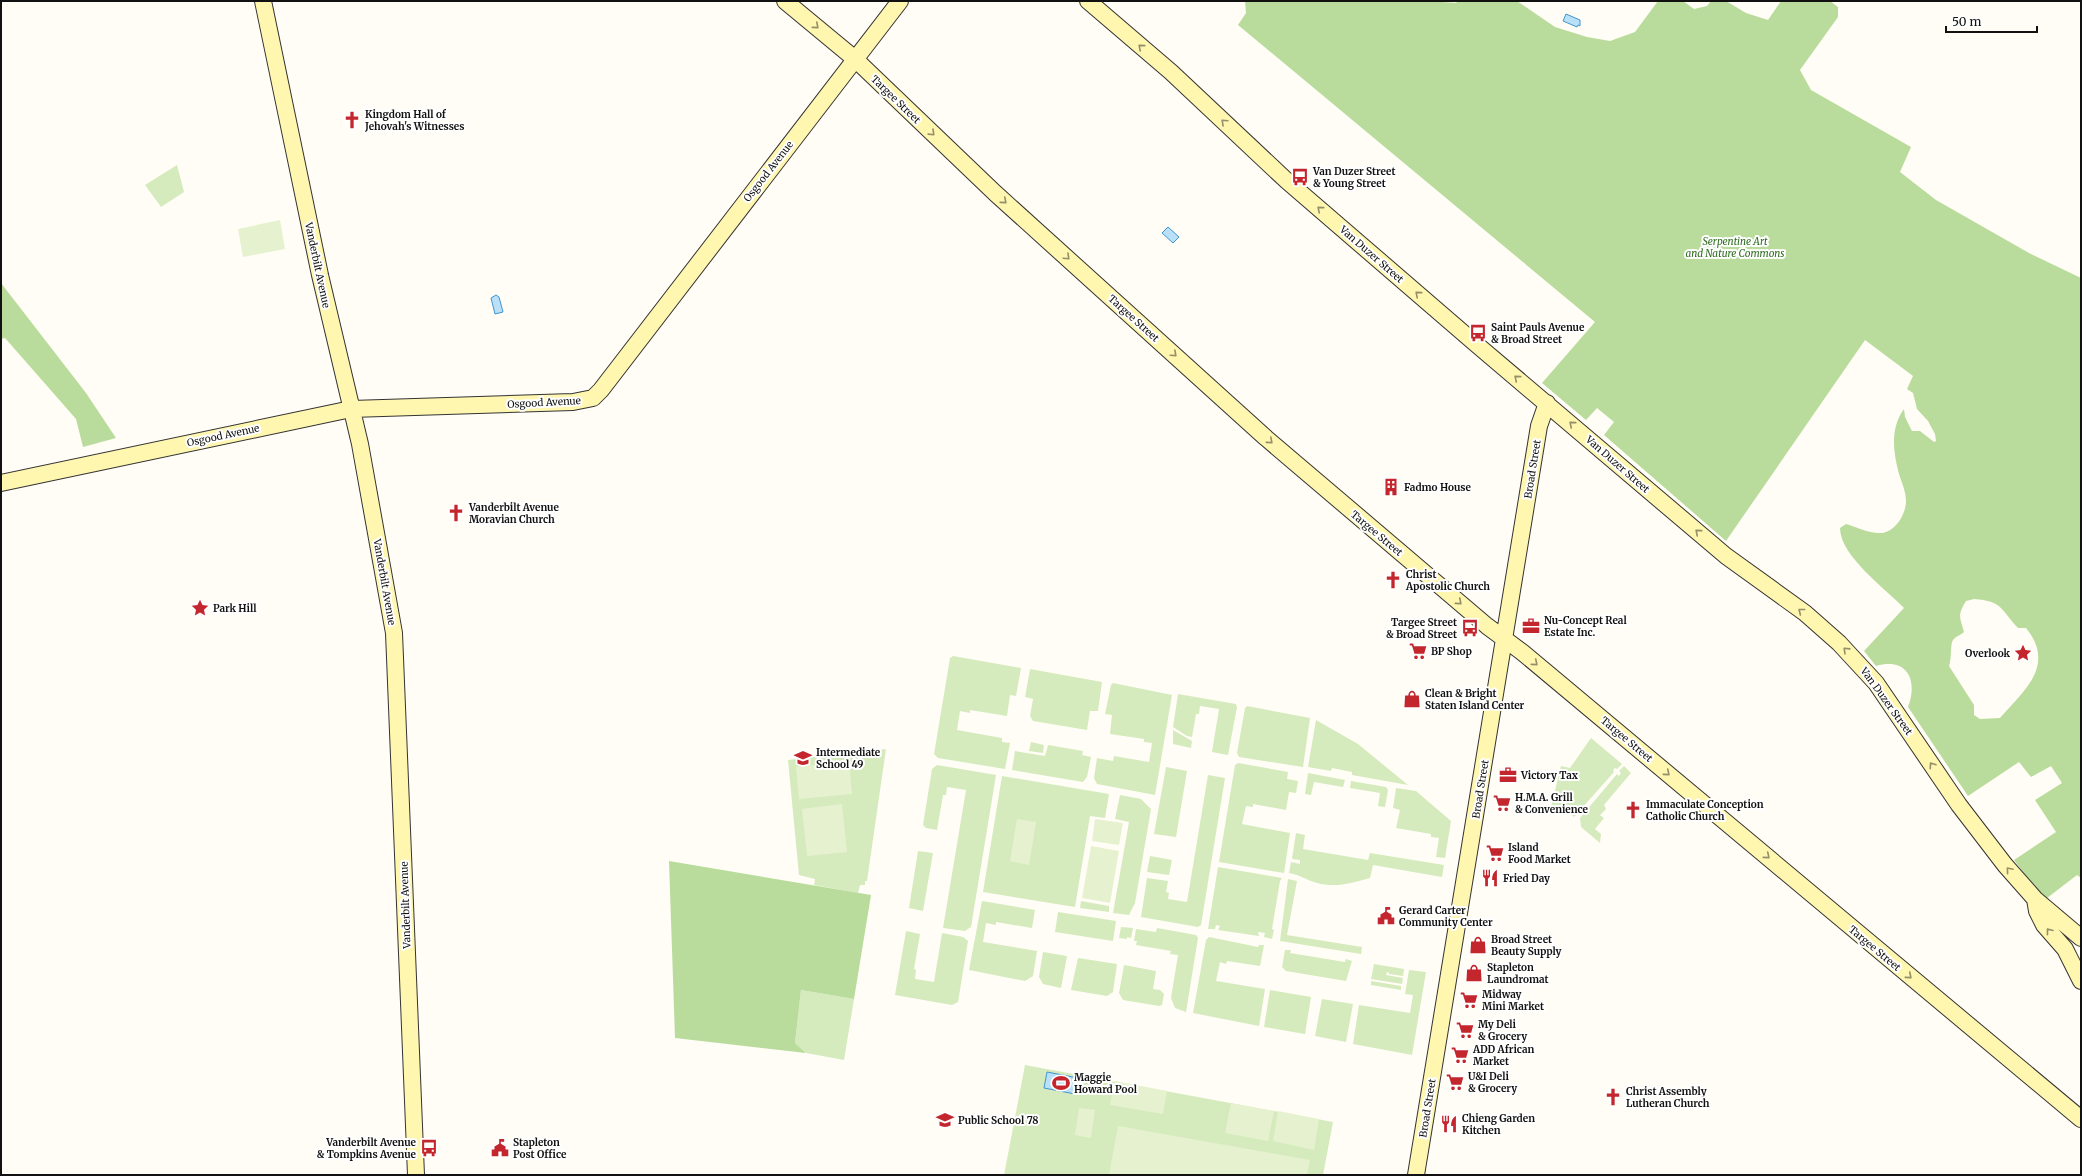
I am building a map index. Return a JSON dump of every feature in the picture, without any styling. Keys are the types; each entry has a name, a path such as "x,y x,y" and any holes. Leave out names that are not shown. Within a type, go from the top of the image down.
{"street":[{"name":"Vanderbilt Avenue","path":"263,1 320,275 368,488 394,633 416,1175"},
{"name":"Targee Street","path":"785,1 855,59 995,193 1261,433 1487,626 2081,1119"},
{"name":"Osgood Avenue","path":"1,483 351,409 573,402 593,398 601,390 900,1"},
{"name":"Van Duzer Street","path":"1088,1 1171,72 1287,181 1726,556 1805,614 1855,658 1882,692 1968,819 2008,869 2035,899 2044,925 2065,949 2081,981"},
{"name":"Broad Street","path":"1416,1175 1540,421 1547,403"},
{"path":"2035,899 2081,938"}],"green space":[{"name":"Serpentine Art and Nature Commons","path":"1245,1 1429,1 1456,3 1458,1 1517,1 1555,27 1587,37 1610,41 1635,32 1658,1 1683,1 1694,9 1707,6 1711,1 1726,1 1746,13 1768,20 1781,1 1830,1 1838,7 1838,17 1800,70 1811,90 1911,147 1900,172 1936,200 2029,253 2081,278 2081,878 2077,875 2047,898 2038,892 2014,860 2056,832 2035,800 2062,783 2051,766 2031,777 2019,762 1968,796 1908,707 1912,688 1908,673 1903,668 1896,665 1887,664 1876,666 1864,651 1904,608 1865,571 1847,550 1842,539 1840,528 1846,524 1871,532 1884,532 1890,530 1898,523 1904,512 1906,498 1895,457 1894,440 1896,424 1904,409 1905,417 1912,431 1920,431 1934,442 1936,441 1935,434 1928,421 1917,409 1913,393 1907,389 1913,376 1865,340 1726,541 1604,435 1614,422 1597,408 1586,420 1542,383 1595,322 1238,25 1246,13","holes":["1974,599 1984,600 1996,604 2018,628 2026,628 2035,641 2038,654 2038,665 2034,676 2019,697 2000,718 1980,719 1974,715 1974,705 1949,666 1952,642 1956,637 1964,632 1960,616 1963,606 1966,601"]},
{"path":"177,165 184,192 161,207 145,185"},
{"path":"280,220 285,249 243,257 238,229"},
{"path":"1,283 86,393 116,438 83,447 76,419 5,338 1,339"},
{"path":"953,656 1021,668 1016,696 1010,695 1007,716 970,710 970,713 960,711 957,730 1002,738 1002,742 1010,743 1005,769 938,758 934,754 950,658"},
{"path":"1030,669 1102,682 1098,711 1090,711 1087,730 1033,721 1030,716 1033,699 1025,697"},
{"path":"1113,683 1172,695 1155,795 1097,784 1094,778 1097,758 1113,761 1114,756 1149,762 1152,743 1144,742 1144,739 1110,734 1112,715 1105,714 1111,685"},
{"path":"1178,694 1236,704 1237,707 1228,755 1212,752 1219,709 1200,706 1199,714 1196,714 1192,737 1187,736 1173,727"},
{"path":"1247,706 1310,718 1303,767 1239,757 1237,753 1245,708"},
{"path":"1316,720 1358,744 1408,785 1352,775 1352,772 1332,768 1331,771 1308,767"},
{"path":"1173,730 1192,741 1191,748 1173,744"},
{"path":"1591,738 1622,764 1617,769 1615,768 1613,770 1614,772 1574,817 1565,809 1562,812 1551,807 1561,766 1570,768"},
{"path":"1031,742 1044,745 1043,753 1029,751"},
{"path":"1048,745 1083,751 1082,755 1091,757 1087,777 1083,782 1012,770 1015,751 1045,756"},
{"path":"886,749 867,881 865,881 865,885 860,885 858,893 814,885 815,879 799,875 788,760"},
{"path":"849,761 852,794 799,799 796,767"},
{"path":"1238,763 1288,772 1287,779 1298,781 1296,793 1289,792 1286,810 1253,804 1253,807 1246,806 1242,824 1290,833 1284,873 1219,862 1235,765"},
{"path":"937,765 996,775 971,927 965,931 943,928 966,790 947,787 946,795 943,795 937,830 926,828 923,825 932,769"},
{"path":"1624,766 1631,773 1604,805 1606,809 1600,815 1604,818 1595,829 1601,834 1600,843 1581,827 1580,818 1617,774 1619,776 1621,773 1619,771"},
{"path":"1166,767 1187,771 1176,837 1154,834"},
{"path":"1308,773 1345,780 1343,787 1314,782 1311,795 1305,794"},
{"path":"1208,775 1225,778 1201,925 1198,927 1141,917 1147,878 1168,881 1166,892 1169,893 1168,899 1187,902"},
{"path":"1002,776 1109,794 1105,818 1090,816 1075,907 983,892"},
{"path":"1351,781 1386,787 1388,790 1385,807 1378,806 1380,793 1350,788"},
{"path":"1396,788 1416,791 1451,821 1445,858 1436,857 1439,838 1431,837 1431,834 1396,828 1400,810 1393,808"},
{"path":"1120,795 1141,799 1151,809 1135,903 1129,915 1113,913 1129,822 1115,819"},
{"path":"842,804 847,852 807,856 802,809"},
{"path":"1017,819 1036,822 1029,865 1010,861"},
{"path":"1095,819 1123,823 1119,845 1092,841"},
{"path":"1296,833 1305,835 1303,849 1368,860 1370,853 1444,865 1442,877 1373,865 1370,878 1337,885 1317,883 1289,873 1291,862 1300,864 1300,860 1292,859"},
{"path":"1091,846 1119,851 1110,903 1082,898"},
{"path":"918,851 933,853 923,911 909,908"},
{"path":"1150,856 1172,860 1169,875 1147,872"},
{"path":"669,861 871,895 854,999 801,990 795,1043 806,1053 675,1038"},
{"path":"1218,867 1282,878 1280,881 1272,929 1274,930 1272,939 1264,937 1265,933 1258,932 1259,936 1218,930 1220,926 1216,925 1215,929 1208,929"},
{"path":"1288,879 1297,881 1287,935 1362,947 1361,954 1280,941"},
{"path":"982,901 1035,910 1032,928 996,922 996,925 986,923 983,942 1037,951 1033,976 1025,981 969,970"},
{"path":"1081,901 1109,906 1109,912 1080,908"},
{"path":"1058,912 1116,921 1113,941 1055,932"},
{"path":"1121,927 1133,928 1131,938 1119,938"},
{"path":"1157,928 1196,935 1198,938 1186,1012 1175,1008 1171,998 1178,955 1170,954 1171,951 1136,945 1137,941 1134,941 1136,929 1156,932"},
{"path":"906,931 920,934 914,969 916,970 915,979 934,982 942,933 963,937 968,941 958,1002 952,1005 895,995"},
{"path":"1209,937 1258,947 1259,945 1264,945 1260,966 1227,961 1226,964 1220,962 1216,981 1265,989 1259,1026 1193,1013 1206,940"},
{"path":"1285,950 1291,950 1290,953 1345,962 1346,959 1352,961 1346,981 1286,971 1282,967"},
{"path":"1043,952 1067,956 1061,988 1043,984 1039,977"},
{"path":"1078,958 1117,964 1113,992 1107,996 1071,990"},
{"path":"1374,964 1404,969 1403,976 1389,974 1387,972 1386,975 1403,978 1402,984 1371,979"},
{"path":"1124,965 1156,971 1153,989 1160,990 1164,994 1162,1005 1159,1006 1123,1000 1119,993"},
{"path":"1409,970 1426,972 1412,1055 1353,1044 1359,1005 1410,1013 1413,995 1405,994"},
{"path":"1371,981 1401,986 1401,990 1371,985"},
{"path":"801,990 854,999 844,1060 806,1053 795,1043"},
{"path":"1270,990 1311,997 1305,1034 1264,1027"},
{"path":"1322,999 1353,1004 1346,1042 1315,1036"},
{"path":"1025,1065 1333,1122 1323,1175 1004,1175"},
{"path":"1115,1081 1167,1091 1163,1114 1110,1105"},
{"path":"1231,1103 1274,1111 1268,1141 1225,1133"},
{"path":"1079,1108 1095,1110 1091,1138 1075,1135"},
{"path":"1278,1111 1319,1119 1314,1150 1273,1141"},
{"path":"1118,1126 1310,1160 1307,1175 1109,1175"}],"water":[{"path":"1566,14 1580,20 1580,26 1578,25 1577,27 1563,21"},
{"path":"1168,227 1179,237 1173,243 1162,233"},
{"path":"496,295 499,297 503,312 495,314 491,298"},
{"name":"Maggie Howard Pool","path":"1047,1072 1078,1078 1075,1094 1044,1088"}],"place":[{"name":"Kingdom Hall of Jehovah's Witnesses","path":"352,120"},
{"name":"Van Duzer Street & Young Street","path":"1300,177"},
{"name":"Saint Pauls Avenue & Broad Street","path":"1478,333"},
{"name":"Fadmo House","path":"1391,487"},
{"name":"Vanderbilt Avenue Moravian Church","path":"456,513"},
{"name":"Christ Apostolic Church","path":"1393,580"},
{"name":"Park Hill","path":"200,608"},
{"name":"Nu-Concept Real Estate Inc.","path":"1531,626"},
{"name":"Targee Street & Broad Street","path":"1470,628"},
{"name":"BP Shop","path":"1418,651"},
{"name":"Overlook","path":"2023,653"},
{"name":"Clean & Bright Staten Island Center","path":"1412,699"},
{"name":"Intermediate School 49","path":"803,758"},
{"name":"Victory Tax","path":"1508,775"},
{"name":"H.M.A. Grill & Convenience","path":"1502,803"},
{"name":"Immaculate Conception Catholic Church","path":"1633,810"},
{"name":"Island Food Market","path":"1495,853"},
{"name":"Fried Day","path":"1490,878"},
{"name":"Gerard Carter Community Center","path":"1386,916"},
{"name":"Broad Street Beauty Supply","path":"1478,945"},
{"name":"Stapleton Laundromat","path":"1474,973"},
{"name":"Midway Mini Market","path":"1469,1000"},
{"name":"My Deli & Grocery","path":"1465,1030"},
{"name":"ADD African Market","path":"1460,1055"},
{"name":"U&I Deli & Grocery","path":"1455,1082"},
{"name":"Maggie Howard Pool","path":"1061,1083"},
{"name":"Christ Assembly Lutheran Church","path":"1613,1097"},
{"name":"Public School 78","path":"945,1120"},
{"name":"Chieng Garden Kitchen","path":"1449,1124"},
{"name":"Vanderbilt Avenue & Tompkins Avenue","path":"429,1148"},
{"name":"Stapleton Post Office","path":"500,1148"}]}
